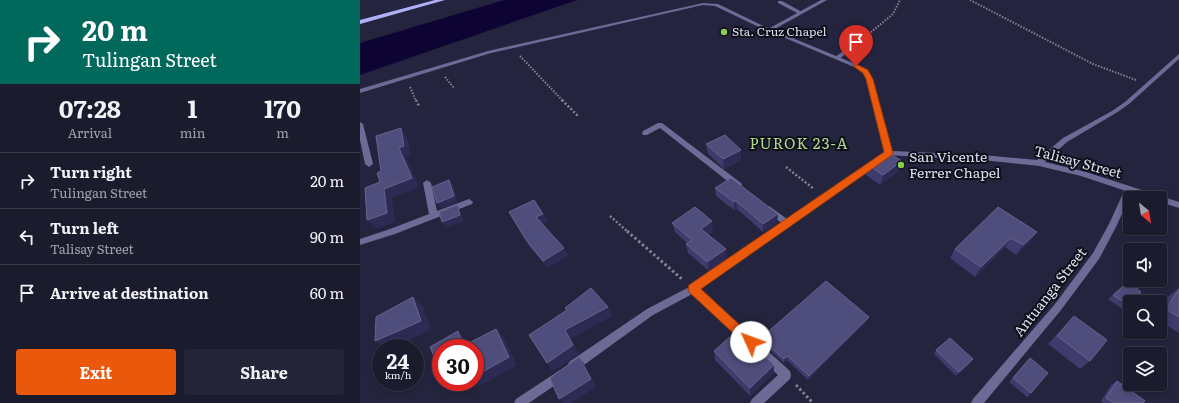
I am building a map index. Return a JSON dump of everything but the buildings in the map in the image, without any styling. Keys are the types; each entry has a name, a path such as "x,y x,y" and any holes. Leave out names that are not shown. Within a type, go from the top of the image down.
{"main road":[{"path":"360,22 442,0"}],"street":[{"path":"769,30 825,0"},
{"path":"780,2 801,13"},
{"path":"360,91 511,46 708,4 716,5 769,30 862,69 868,75 889,153 693,289 644,316 520,403"},
{"path":"837,58 856,44"},
{"path":"1039,163 1065,140 1078,131 1114,112 1179,56"},
{"path":"360,124 369,164"},
{"path":"645,133 660,125 745,190"},
{"name":"Talisay Street","path":"889,153 946,155 1039,163 1082,174 1133,191"},
{"path":"427,182 434,216"},
{"name":"Antuanga Street","path":"977,403 1058,307 1096,256 1130,190"},
{"path":"1167,201 1179,205"},
{"path":"360,242 392,232 469,202"},
{"path":"763,204 787,223"},
{"path":"693,289 786,375 756,403"}],"path":[{"path":"856,44 893,14 900,0"},
{"path":"970,0 1093,64 1147,85"},
{"path":"511,46 578,116"},
{"path":"406,77 419,106"},
{"path":"786,166 824,198"},
{"path":"610,216 693,289"},
{"path":"786,375 813,403"}],"shaded area":[{"path":"504,0 577,0 360,75 360,43"}],"place":[{"name":"Sta. Cruz Chapel","path":"724,32"},
{"name":"San Vicente Ferrer Chapel","path":"901,165"}],"district":[{"name":"PUROK 23-A","path":"799,144"}],"route":[{"path":"751,342 693,289 889,153 870,79 862,69 856,66"}]}
